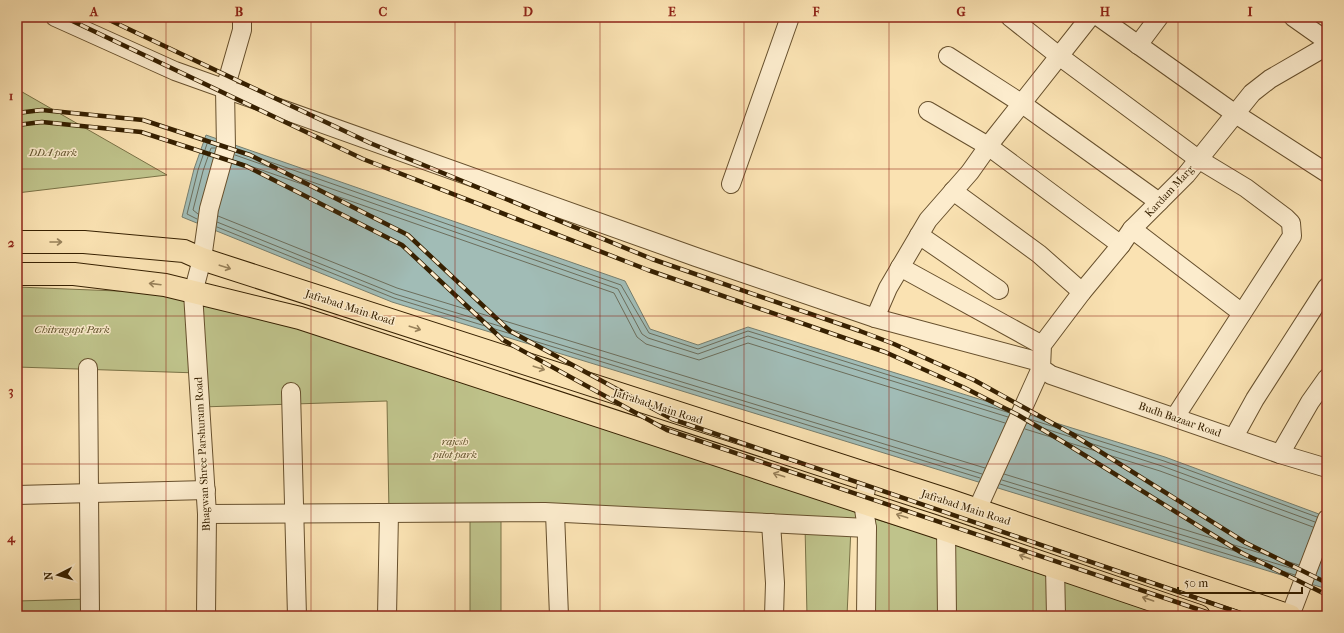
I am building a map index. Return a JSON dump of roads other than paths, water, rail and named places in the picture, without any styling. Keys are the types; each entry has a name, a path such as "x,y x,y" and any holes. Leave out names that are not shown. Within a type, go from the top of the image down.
{"main road":[{"name":"Jafrabad Main Road","path":"17,242 84,242 184,251 202,259 977,510 1290,616"},
{"path":"17,274 74,274 166,285 193,293 300,318 946,530 1199,616"}],"street":[{"path":"55,17 175,71 696,257 875,318 1041,358"},
{"name":"Bhagwan Shree Parshuram Road","path":"206,616 207,514 193,293 202,259 209,209 226,148 224,89 242,30 242,17"},
{"path":"731,184 790,17"},
{"path":"1010,17 1059,56 1198,159 1246,188 1291,223 1292,236 1174,417"},
{"path":"875,318 888,288 928,220 970,172 1021,103 1090,17"},
{"path":"1099,17 1234,113 1327,173"},
{"path":"1138,45 1159,17"},
{"path":"1293,17 1327,41"},
{"name":"Kardam Marg","path":"977,510 1041,358 1082,292 1122,245 1132,229 1186,175 1234,113 1252,93 1270,79 1327,46"},
{"path":"948,56 1021,103 1159,202"},
{"path":"928,111 988,146 1122,245"},
{"path":"953,191 1039,254 1082,292"},
{"path":"1132,229 1242,313"},
{"path":"919,235 999,290"},
{"path":"900,267 1041,358"},
{"path":"1234,437 1255,399 1327,287"},
{"name":"Budh Bazaar Road","path":"1041,358 1051,375 1280,454 1326,465"},
{"path":"88,368 90,616"},
{"path":"1280,454 1310,402 1327,378"},
{"path":"290,392 297,616"},
{"path":"866,616 867,528 863,503 869,475"},
{"path":"17,494 206,490"},
{"path":"387,616 389,513"},
{"path":"207,514 555,513 867,528"},
{"path":"555,513 559,616"},
{"path":"1290,616 1327,519"},
{"path":"771,523 775,583 774,616"},
{"path":"946,530 947,616"},
{"path":"1055,567 1056,616"}],"water":[{"path":"206,135 625,281 650,329 698,345 748,327 1165,457 1327,517 1327,589 392,302 182,217 194,169"}],"railway":[{"path":"64,17 363,159 648,270 885,352 965,388 1018,415 1242,553 1327,595"},
{"path":"103,17 370,143 652,259 860,331 894,344 974,380 1072,434 1246,543 1327,583"},
{"path":"17,113 42,110 143,120 250,155 408,235 510,331 672,419 1249,616"},
{"path":"17,125 42,122 141,132 246,166 402,245 503,340 667,430 1218,616"}],"park label":[{"name":"DDA park","path":"53,152"},
{"name":"Chitragupt Park","path":"72,329"},
{"name":"rajesh pilot park","path":"455,447"}]}
